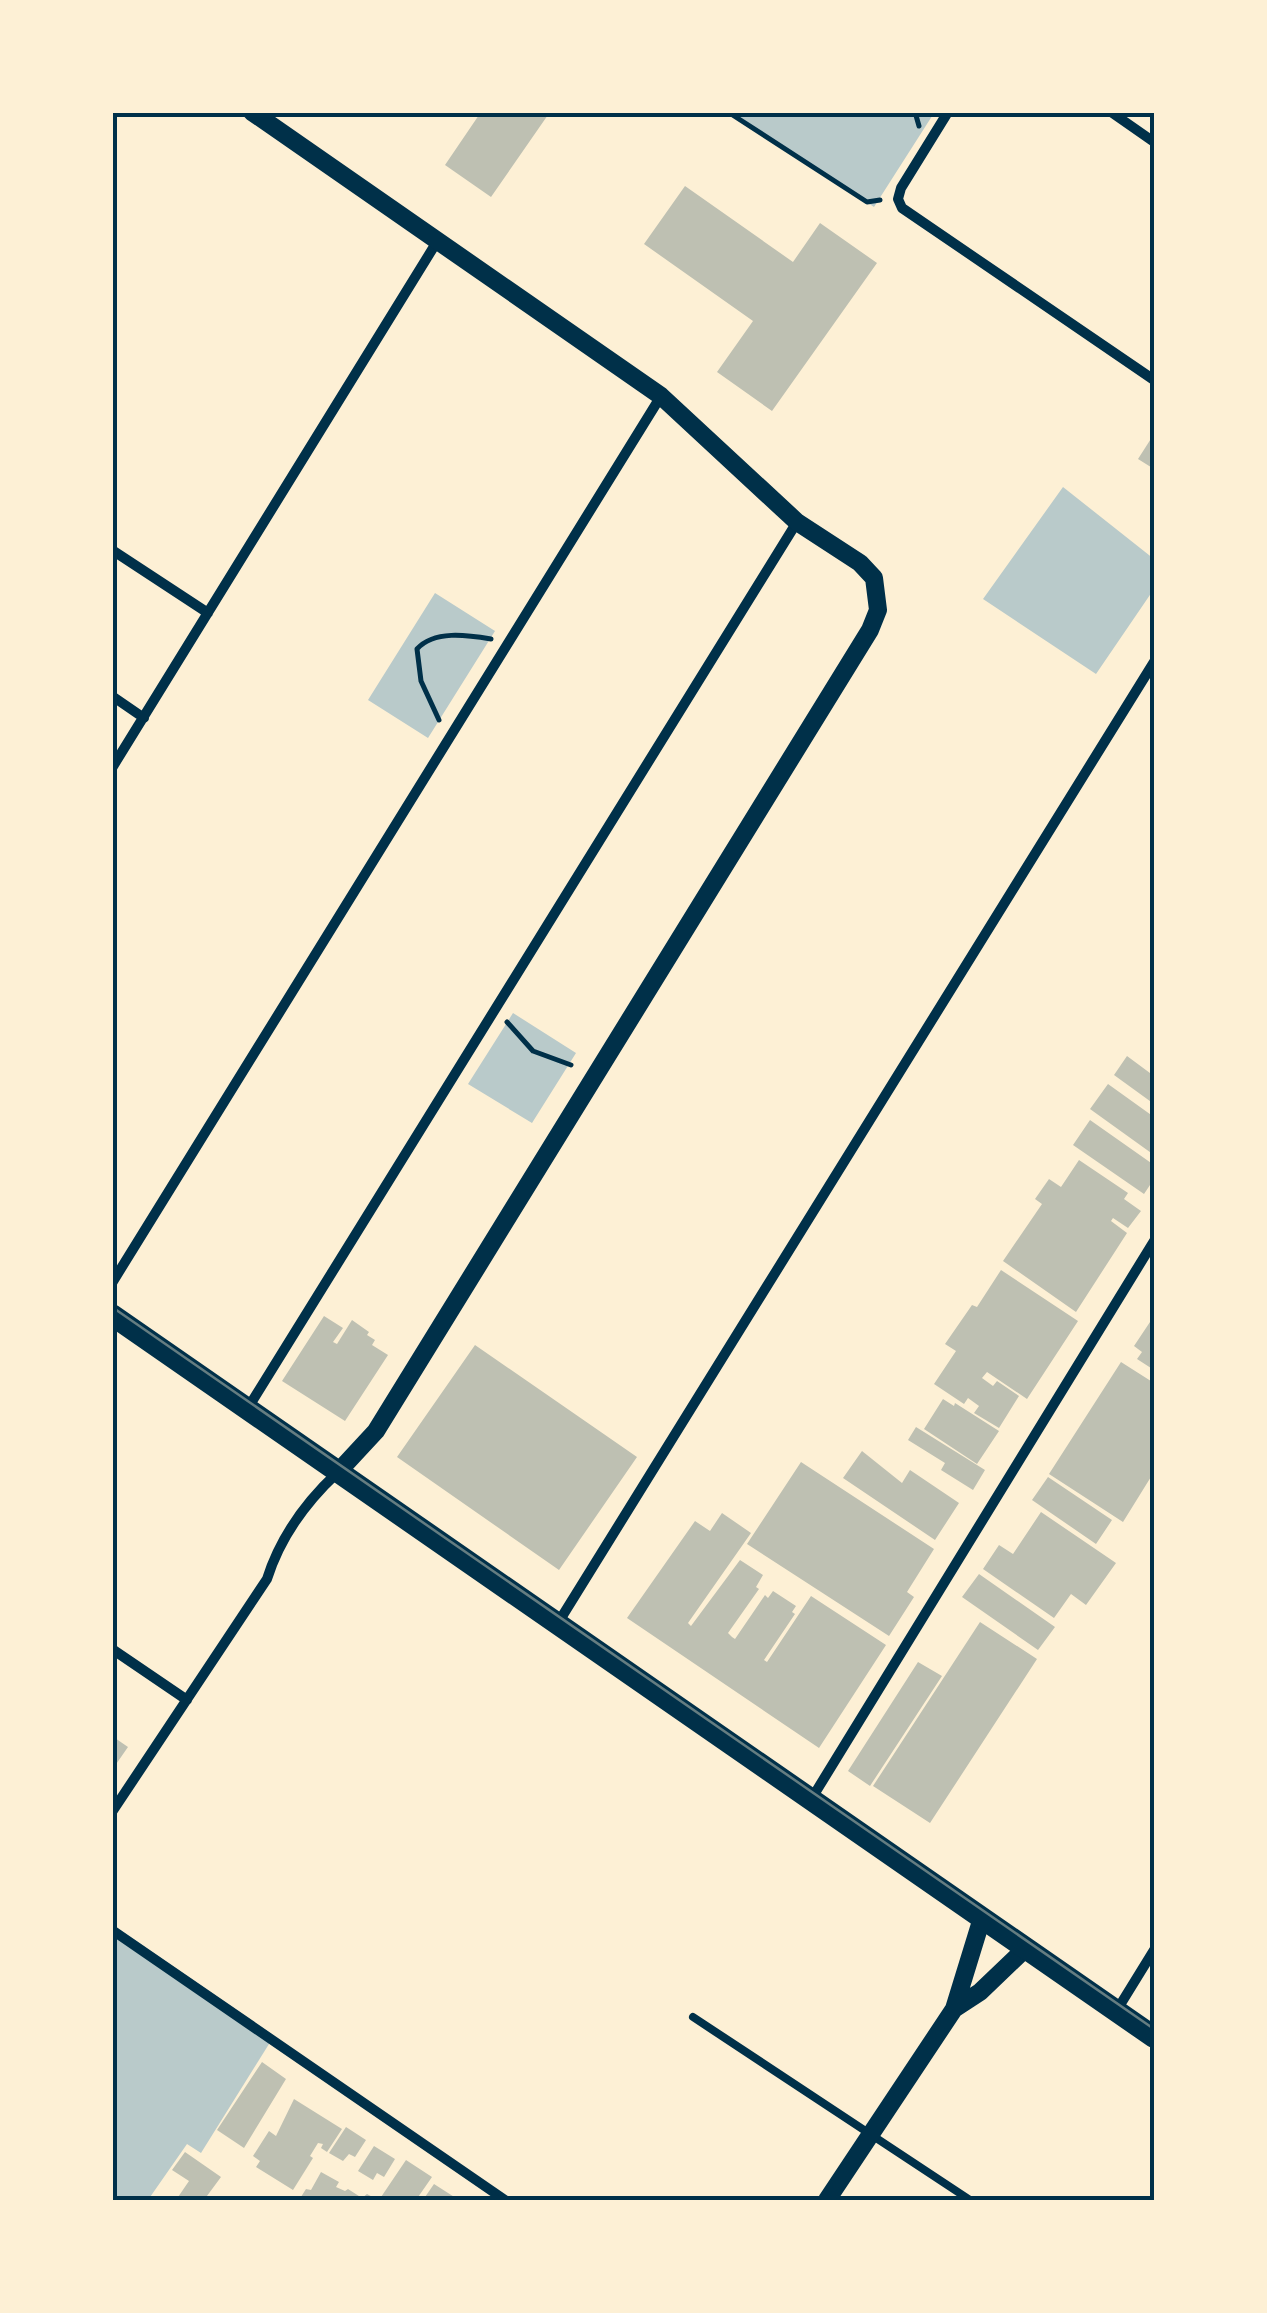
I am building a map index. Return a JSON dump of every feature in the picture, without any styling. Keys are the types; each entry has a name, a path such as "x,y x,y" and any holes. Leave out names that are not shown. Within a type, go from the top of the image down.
{"main road":[{"path":"112,1316 1154,2037"}],"street":[{"path":"112,1812 268,1579 275,1554 315,1494 376,1431 870,630 878,610 874,578 860,563 797,522 661,396 252,112"},
{"path":"948,112 902,188 898,199 908,214 1154,380"},
{"path":"1111,112 1154,142"},
{"path":"112,768 438,240"},
{"path":"112,1284 661,396"},
{"path":"247,1409 797,522"},
{"path":"112,550 208,614"},
{"path":"558,1624 1154,662"},
{"path":"112,696 144,718"},
{"path":"812,1799 1154,1241"},
{"path":"112,1649 187,1700"},
{"path":"827,2200 954,2009 982,1918"},
{"path":"112,1930 505,2200"},
{"path":"954,2009 980,1992 1026,1948"},
{"path":"1116,2011 1154,1950"}],"lane":[{"path":"693,2017 970,2200"}],"path":[{"path":"728,112 867,202 898,199"},
{"path":"441,725 421,681 417,649 432,638 475,636 494,640"},
{"path":"504,1020 533,1050 571,1065"}],"shaded area":[{"path":"733,113 934,113 874,207"},
{"path":"1063,487 1154,559 1154,589 1096,674 983,599"},
{"path":"435,593 495,631 428,738 368,700"},
{"path":"513,1013 576,1053 532,1123 468,1084"},
{"path":"112,1924 274,2036 201,2153 187,2144 148,2200 113,2200"}],"building":[{"path":"481,112 550,112 491,197 445,165"},
{"path":"685,186 793,262 820,223 877,263 772,411 717,372 753,321 644,244"},
{"path":"1154,434 1154,469 1138,459"},
{"path":"1127,1056 1154,1076 1154,1104 1114,1075"},
{"path":"1108,1084 1154,1117 1154,1155 1090,1109"},
{"path":"1090,1120 1154,1165 1154,1179 1144,1194 1073,1145"},
{"path":"1079,1160 1128,1193 1124,1199 1141,1211 1128,1228 1113,1218 1111,1221 1127,1233 1076,1312 1003,1261 1042,1204 1035,1199 1049,1179 1061,1187"},
{"path":"1001,1270 1078,1321 1027,1399 987,1372 982,1378 993,1386 997,1381 1019,1396 999,1428 974,1413 979,1406 968,1398 964,1404 934,1384 956,1351 945,1344 972,1305 977,1307"},
{"path":"324,1316 343,1328 333,1342 337,1344 352,1320 369,1332 367,1335 375,1340 372,1345 388,1355 345,1421 282,1381"},
{"path":"1154,1316 1154,1370 1137,1359 1142,1352 1134,1346"},
{"path":"475,1345 637,1457 559,1570 397,1457"},
{"path":"1121,1362 1154,1383 1154,1472 1123,1522 1049,1474"},
{"path":"943,1399 999,1431 977,1464 924,1429"},
{"path":"916,1427 985,1470 973,1490 941,1470 945,1463 908,1440"},
{"path":"862,1451 902,1483 910,1470 959,1503 935,1540 843,1478"},
{"path":"801,1462 934,1549 907,1592 914,1597 889,1636 747,1544"},
{"path":"1048,1477 1112,1520 1096,1544 1032,1500"},
{"path":"1041,1512 1116,1563 1086,1605 1071,1594 1054,1618 983,1569 999,1545 1013,1554"},
{"path":"722,1513 751,1533 688,1623 691,1626 740,1560 763,1575 756,1587 759,1589 728,1633 732,1637 735,1639 765,1595 768,1598 773,1591 796,1606 792,1612 795,1614 764,1660 767,1662 811,1596 886,1645 819,1748 627,1618 695,1521 710,1531"},
{"path":"979,1574 1055,1627 1038,1650 962,1597"},
{"path":"980,1622 1037,1659 930,1823 873,1786"},
{"path":"918,1662 942,1676 870,1786 848,1771"},
{"path":"112,1736 128,1747 112,1770"},
{"path":"262,2062 286,2079 244,2148 217,2130"},
{"path":"294,2099 342,2129 327,2152 318,2143 293,2190 256,2167 260,2161 253,2156 269,2131 276,2136"},
{"path":"346,2127 366,2140 355,2157 349,2154 343,2161 329,2153"},
{"path":"374,2146 395,2159 384,2177 377,2173 373,2180 358,2171"},
{"path":"185,2152 221,2177 204,2200 176,2200 189,2181 172,2170"},
{"path":"406,2160 432,2177 416,2200 379,2200"},
{"path":"321,2172 339,2182 336,2187 378,2200 299,2200 306,2189 311,2190"},
{"path":"434,2184 459,2200 423,2200"}],"tram line":[{"path":"112,1307 1154,2029"}]}
